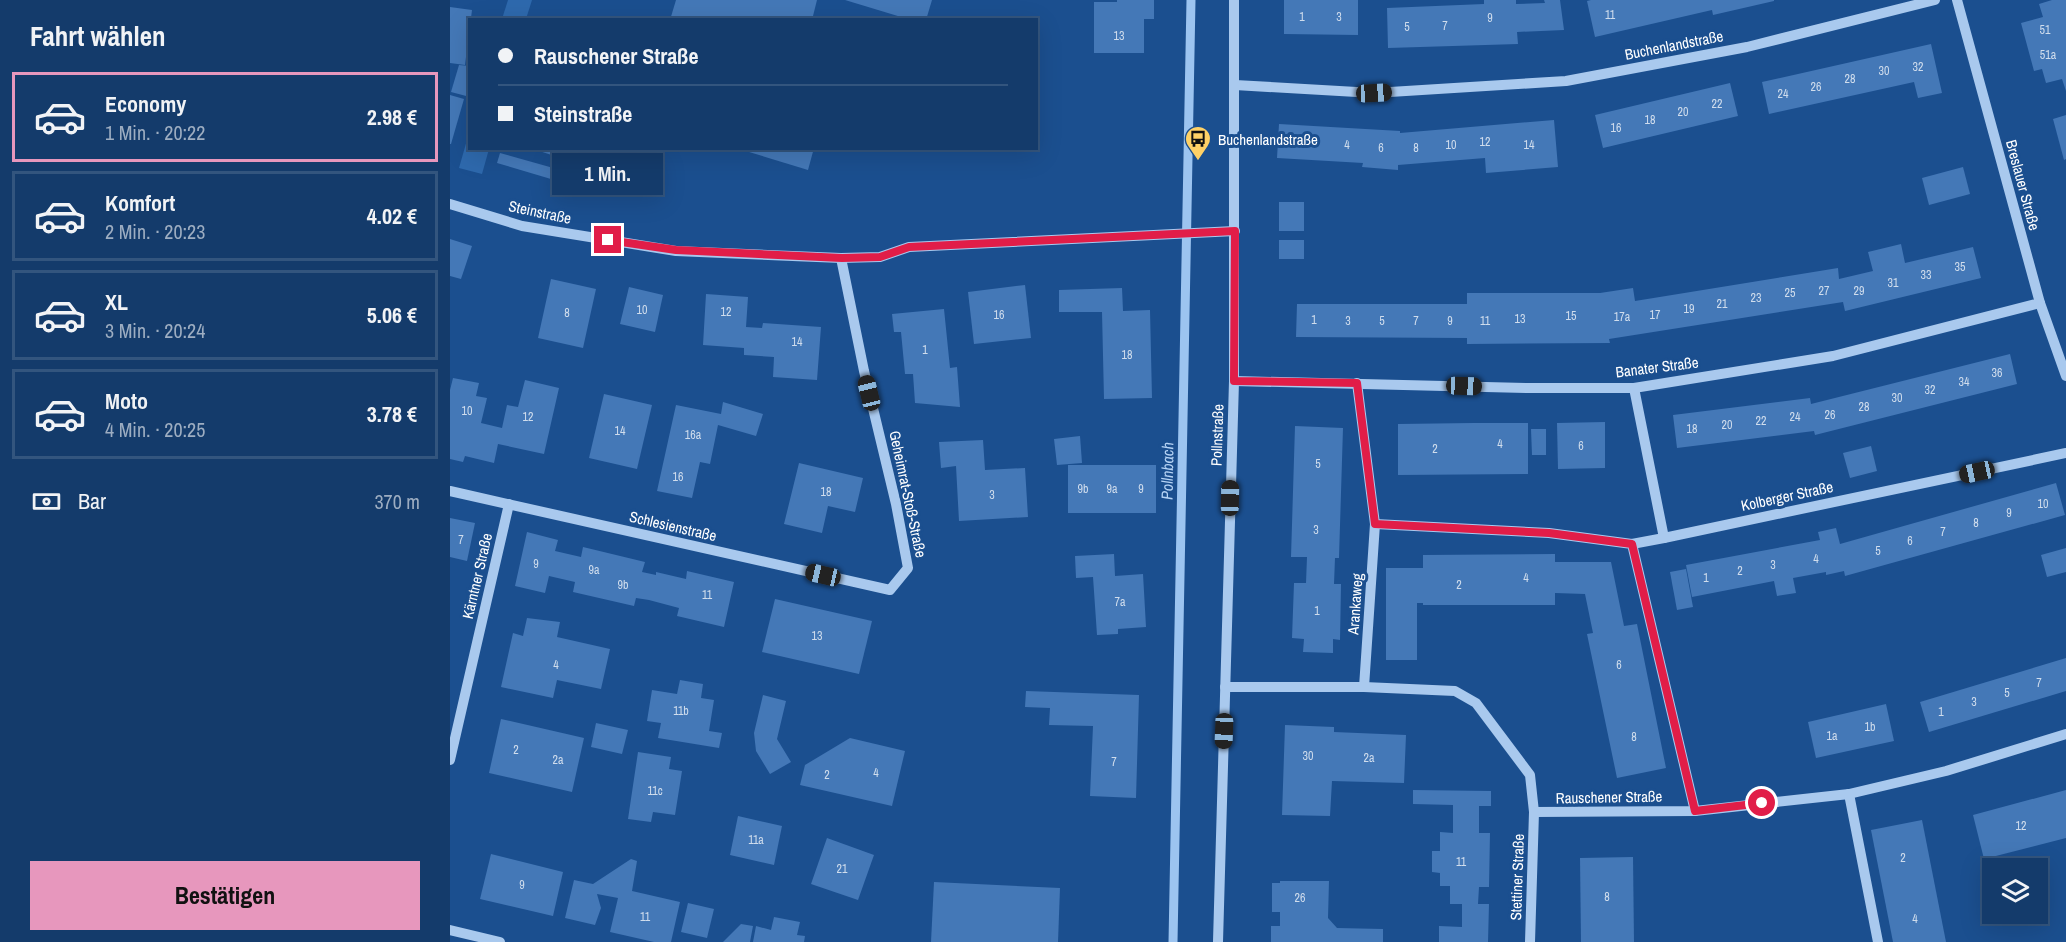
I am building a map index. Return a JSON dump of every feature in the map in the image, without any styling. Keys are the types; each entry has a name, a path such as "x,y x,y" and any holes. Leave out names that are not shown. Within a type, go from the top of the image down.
{"street":[{"name":"Pollnstraße","path":"1218,942 1234,381 1234,0"},
{"name":"Buchenlandstraße","path":"1235,85 1374,93 1566,81 1747,47 1935,0"},
{"name":"Breslauer Straße","path":"1956,0 2040,303 2066,376"},
{"name":"Steinstraße","path":"450,204 522,226 676,250 842,258 880,257 909,247 1235,231"},
{"name":"Geheimrat-Stoß-Straße","path":"842,258 864,371 896,504 908,568 890,590"},
{"name":"Banater Straße","path":"1234,381 1528,388 1634,388 1833,356 2040,303"},
{"name":"Arankaweg","path":"1357,383 1375,524 1364,687"},
{"path":"1375,524 1549,533 1632,544 1664,538 1634,388"},
{"name":"Kolberger Straße","path":"1664,538 2066,453"},
{"name":"Schlesienstraße","path":"450,491 890,590"},
{"name":"Kärntner Straße","path":"450,760 509,504"},
{"path":"1632,544 1695,811"},
{"path":"1225,687 1364,687 1455,691 1476,703 1530,775 1534,812"},
{"name":"Rauschener Straße","path":"1534,812 1695,811 1849,794 1946,771 2066,734"},
{"path":"1849,794 1878,942"},
{"name":"Stettiner Straße","path":"1530,942 1534,812"},
{"path":"450,930 500,942"}],"shaded area":[{"path":"508,0 532,0 526,18 502,18"},
{"path":"468,136 468,150 489,150 482,174 459,168"}],"building":[{"path":"676,0 817,0 812,18 671,18"},
{"path":"845,0 932,0 927,18 904,18"},
{"path":"1117,0 1154,0 1154,19 1144,19 1144,53 1094,53 1094,2 1117,2"},
{"path":"1284,0 1358,0 1358,35 1284,34"},
{"path":"1484,0 1516,0 1516,4 1560,0 1564,30 1517,32 1518,44 1388,48 1387,8 1484,4"},
{"path":"2052,0 2066,0 2066,91 2062,79 2046,83 2042,69 2034,71 2021,23 2043,17 2039,4"},
{"path":"1587,1 1774,1 1713,15 1712,10 1595,37"},
{"path":"450,7 472,10 471,18 468,18 465,65 450,63"},
{"path":"1931,44 1942,93 1918,98 1914,82 1769,114 1762,82"},
{"path":"459,65 468,66 468,96 451,92"},
{"path":"1730,83 1738,116 1603,148 1595,115"},
{"path":"450,95 464,99 451,144 450,144"},
{"path":"2066,115 2066,159 2064,160 2053,119"},
{"path":"1554,120 1558,167 1486,173 1485,158 1398,165 1398,170 1362,167 1363,163 1277,158 1279,124 1400,131 1400,133"},
{"path":"536,150 570,150 567,160"},
{"path":"743,150 813,150 808,170"},
{"path":"500,153 564,171 561,182 497,163"},
{"path":"1963,167 1970,194 1929,205 1922,178"},
{"path":"1279,202 1304,202 1304,231 1279,231"},
{"path":"450,239 472,246 461,279 450,276"},
{"path":"1279,240 1304,240 1304,259 1279,259"},
{"path":"1901,244 1905,263 1973,247 1981,278 1845,311 1843,302 1609,339 1610,343 1467,344 1467,338 1296,337 1297,304 1467,304 1467,293 1600,293 1633,288 1635,301 1838,268 1839,279 1873,271 1868,252"},
{"path":"551,279 596,289 583,348 538,338"},
{"path":"1025,285 1031,338 974,344 968,292"},
{"path":"629,287 663,295 655,332 620,324"},
{"path":"1122,288 1123,311 1150,310 1152,398 1104,399 1102,312 1059,312 1059,290"},
{"path":"706,294 748,297 746,327 762,328 763,323 821,327 817,380 773,377 774,357 744,355 744,348 703,345"},
{"path":"944,309 950,368 957,367 960,407 915,403 913,374 905,374 901,332 894,332 892,314"},
{"path":"2010,354 2017,384 1815,435 1814,431 1677,448 1673,415 1810,398 1811,404"},
{"path":"453,378 479,383 476,396 487,398 481,423 502,428 507,405 518,407 525,380 559,388 544,454 498,444 494,463 465,456 463,462 450,459 450,390"},
{"path":"604,394 652,405 637,469 589,458"},
{"path":"723,402 763,414 756,436 718,425 710,464 700,462 692,498 657,491 676,405 721,414"},
{"path":"1605,422 1605,468 1558,469 1557,423"},
{"path":"1528,423 1528,474 1398,475 1398,424"},
{"path":"1295,426 1343,428 1339,558 1335,558 1334,584 1341,584 1340,640 1333,639 1333,653 1303,652 1304,639 1292,638 1294,583 1306,583 1307,557 1291,557"},
{"path":"1531,429 1546,429 1546,455 1532,455"},
{"path":"1080,436 1082,463 1057,465 1054,439"},
{"path":"983,440 985,470 1025,468 1028,517 959,521 956,466 941,468 939,442"},
{"path":"1871,446 1877,471 1850,478 1843,453"},
{"path":"799,463 863,478 855,512 828,506 822,533 784,524"},
{"path":"1068,465 1156,465 1156,513 1068,513"},
{"path":"2056,483 2065,515 1845,576 1844,571 1793,578 1796,593 1777,596 1774,581 1692,597 1686,565 1820,540 1818,532 1836,528 1840,544"},
{"path":"450,518 475,523 467,561 450,557"},
{"path":"527,532 558,540 555,551 581,557 583,547 645,562 642,572 656,575 656,572 686,579 687,571 734,582 724,627 677,616 679,608 649,600 636,598 634,606 573,592 575,582 549,576 545,593 515,586"},
{"path":"2066,548 2066,572 2047,577 2041,555"},
{"path":"1114,554 1115,576 1143,574 1146,627 1118,629 1118,634 1097,635 1093,577 1076,578 1075,556"},
{"path":"1555,554 1555,562 1611,562 1624,626 1637,624 1666,768 1617,778 1587,634 1593,633 1585,594 1555,593 1555,605 1423,605 1423,603 1417,603 1417,660 1386,660 1386,568 1423,568 1423,555"},
{"path":"1686,569 1693,607 1677,610 1670,572"},
{"path":"775,599 872,621 859,674 762,652"},
{"path":"527,618 560,622 557,637 610,649 601,689 557,680 553,698 501,687 513,633 523,636"},
{"path":"2066,658 2066,691 1929,732 1920,702"},
{"path":"680,680 703,684 701,698 714,700 709,731 722,733 719,748 658,738 661,723 647,721 652,690 677,694"},
{"path":"1026,691 1139,695 1136,798 1090,796 1093,726 1049,725 1050,708 1025,707"},
{"path":"763,695 786,701 777,739 791,762 770,774 756,751 754,733"},
{"path":"1886,704 1894,741 1816,758 1808,722"},
{"path":"501,719 584,738 572,792 489,773"},
{"path":"596,723 628,730 622,754 591,747"},
{"path":"1285,725 1334,727 1334,732 1406,735 1404,783 1332,781 1330,816 1282,815"},
{"path":"850,738 905,751 892,806 800,785 805,765"},
{"path":"638,752 671,757 669,769 682,771 675,815 653,812 651,822 628,819"},
{"path":"1413,790 1491,791 1491,806 1479,806 1479,833 1490,833 1489,887 1479,887 1478,904 1489,904 1488,942 1439,942 1439,926 1462,927 1462,904 1450,904 1450,886 1440,886 1440,873 1432,872 1432,851 1440,851 1440,832 1453,833 1453,805 1413,804"},
{"path":"2066,790 2066,838 1984,858 1973,815"},
{"path":"738,816 782,826 774,865 730,855"},
{"path":"1922,820 1946,942 1893,942 1871,830"},
{"path":"827,838 874,855 858,900 811,884"},
{"path":"491,854 563,872 553,916 480,899"},
{"path":"1633,857 1634,942 1581,942 1580,858"},
{"path":"631,859 637,861 632,891 680,902 671,942 654,942 610,932 618,898 597,894 601,908 595,925 565,918 574,880 593,884"},
{"path":"1280,881 1329,881 1328,918 1337,928 1383,929 1383,942 1271,942 1271,926 1280,926 1280,912 1272,912 1272,883 1280,883"},
{"path":"934,882 1060,888 1058,942 931,942"},
{"path":"688,903 714,909 707,938 681,932"},
{"path":"774,917 800,922 797,935 805,936 804,942 753,942 756,926 771,930"},
{"path":"741,924 753,926 750,942 723,942"}],"waterway":[{"name":"Pollnbach","path":"1173,942 1191,0"}],"place":[{"name":"Buchenlandstraße","path":"1198,162"}],"route":[{"path":"608,240 676,250 842,258 880,257 909,247 1235,231 1234,381 1357,383 1375,524 1549,533 1632,544 1695,811 1762,803"}]}
